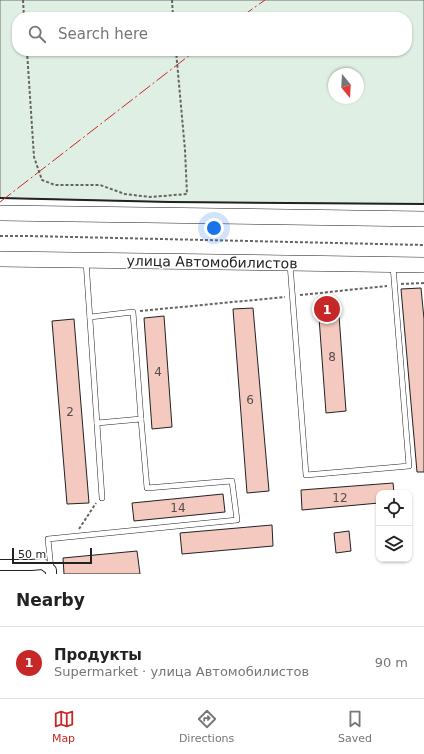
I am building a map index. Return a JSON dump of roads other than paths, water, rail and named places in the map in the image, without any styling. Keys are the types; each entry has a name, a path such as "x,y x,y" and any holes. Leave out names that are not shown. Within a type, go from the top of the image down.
{"main road":[{"path":"0,213 424,219"},
{"name":"улица Автомобилистов","path":"0,259 424,265"}],"street":[{"path":"0,565 43,564 51,572"}],"lane":[{"path":"86,260 102,498"},
{"path":"290,262 306,475 409,466 393,265"},
{"path":"51,572 48,539 237,520 232,481 147,488 140,419 133,312 90,317"},
{"path":"97,423 140,419"}],"place":[{"name":"Продукты","path":"327,309"}]}
